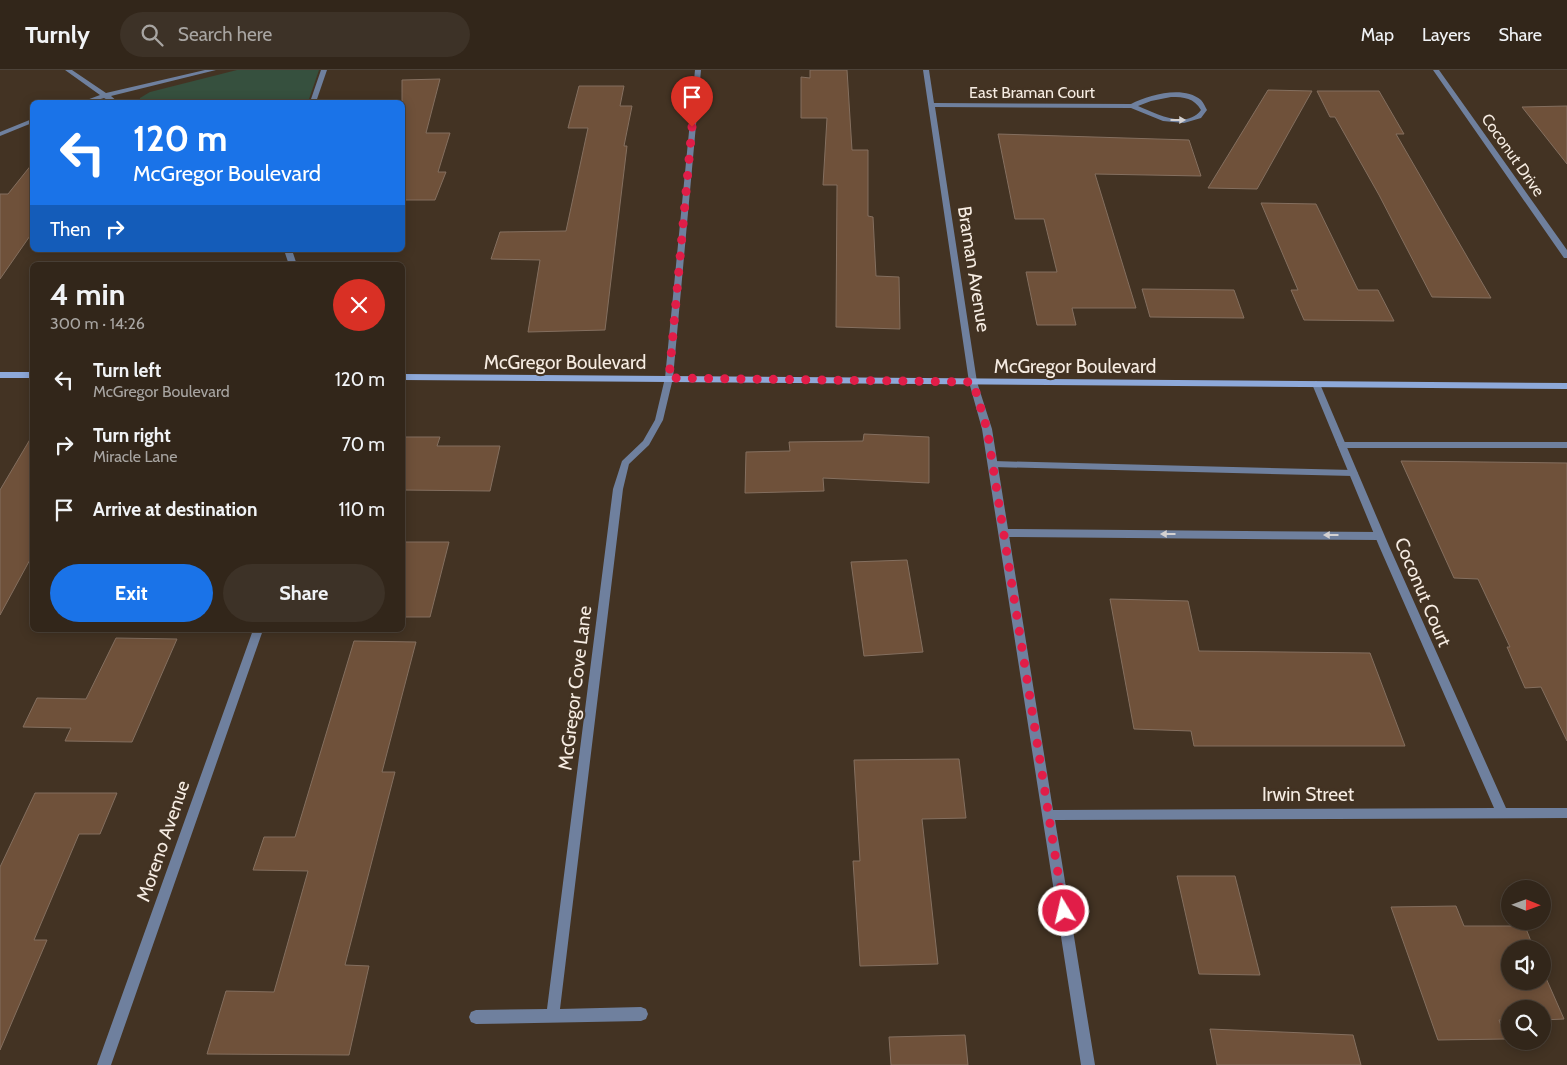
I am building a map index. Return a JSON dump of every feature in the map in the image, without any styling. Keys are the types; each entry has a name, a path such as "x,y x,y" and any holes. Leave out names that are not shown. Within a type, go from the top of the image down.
{"main road":[{"path":"0,375 30,375"},
{"name":"McGregor Boulevard","path":"405,377 1567,386"}],"street":[{"path":"68,70 112,100"},
{"path":"92,100 213,70"},
{"path":"314,100 324,70"},
{"name":"McGregor Cove Lane","path":"553,1016 618,489 625,463 646,443 658,420 669,378 698,70"},
{"name":"Braman Avenue","path":"926,70 973,382 987,429 993,464 1088,1065"},
{"name":"Coconut Drive","path":"1436,70 1567,256"},
{"name":"East Braman Court","path":"932,105 1132,106 1165,120 1198,117 1204,110 1203,104 1195,99 1170,95 1149,98 1132,106"},
{"path":"0,134 30,122"},
{"name":"Coconut Court","path":"1316,384 1379,536 1502,812"},
{"path":"1342,445 1567,445"},
{"path":"993,464 1353,473"},
{"path":"1004,533 1379,536"},
{"name":"Moreno Avenue","path":"104,1065 257,632"},
{"name":"Irwin Street","path":"1048,815 1567,813"},
{"path":"476,1017 641,1014"}],"green space":[{"path":"237,70 319,70 309,100 140,100 150,92"}],"building":[{"path":"810,70 847,70 852,150 868,150 868,216 873,217 876,276 899,277 900,329 836,327 837,185 823,185 827,118 801,118 801,77 810,78"},
{"path":"440,79 426,133 450,133 438,172 446,172 435,200 405,200 405,100 402,100 402,80"},
{"path":"579,86 624,86 620,106 632,106 624,146 627,146 605,330 528,332 540,260 491,259 500,232 566,231 588,128 568,128"},
{"path":"1268,90 1312,91 1257,189 1208,188"},
{"path":"1317,91 1379,91 1404,134 1396,134 1491,298 1432,297 1379,195 1335,117 1330,117"},
{"path":"1567,106 1567,164 1522,107"},
{"path":"998,134 1189,140 1201,176 1095,174 1136,308 1072,308 1076,325 1037,325 1026,272 1057,272 1044,219 1015,219"},
{"path":"30,166 30,236 0,279 0,194 8,194"},
{"path":"1261,203 1316,204 1358,290 1378,290 1394,321 1304,320 1291,290 1298,290"},
{"path":"1142,289 1234,290 1244,318 1150,317"},
{"path":"864,434 929,437 929,483 823,478 824,491 745,493 746,452 790,451 789,442 863,441"},
{"path":"405,437 440,437 437,446 500,446 490,491 405,490"},
{"path":"30,439 30,560 0,615 0,490"},
{"path":"1401,461 1567,463 1567,741 1541,687 1525,688 1507,647 1510,647 1478,579 1454,578"},
{"path":"405,542 449,542 430,617 405,617"},
{"path":"907,560 923,652 864,656 851,562"},
{"path":"1110,599 1188,601 1199,651 1370,653 1405,746 1194,746 1191,731 1134,729"},
{"path":"116,638 177,639 132,742 65,741 71,728 23,727 37,698 86,699"},
{"path":"354,641 416,642 382,772 395,772 345,965 369,966 349,1055 207,1054 226,991 274,992 308,871 253,870 264,837 295,837"},
{"path":"959,759 966,818 922,819 938,964 860,966 853,861 860,861 854,760"},
{"path":"35,793 117,793 100,834 79,834 34,940 47,940 0,1050 0,867"},
{"path":"1177,876 1235,876 1260,975 1199,974"},
{"path":"1456,906 1464,926 1501,926 1501,930 1527,930 1530,940 1501,940 1501,990 1551,989 1564,1019 1551,1020 1551,1000 1501,1000 1501,1020 1499,1020 1501,1039 1438,1040 1391,907"},
{"path":"1210,1029 1353,1035 1361,1065 1217,1065"},
{"path":"965,1035 968,1065 891,1065 889,1037"}],"route":[{"path":"692,127 669,378 973,382 987,429 1064,911"}]}
